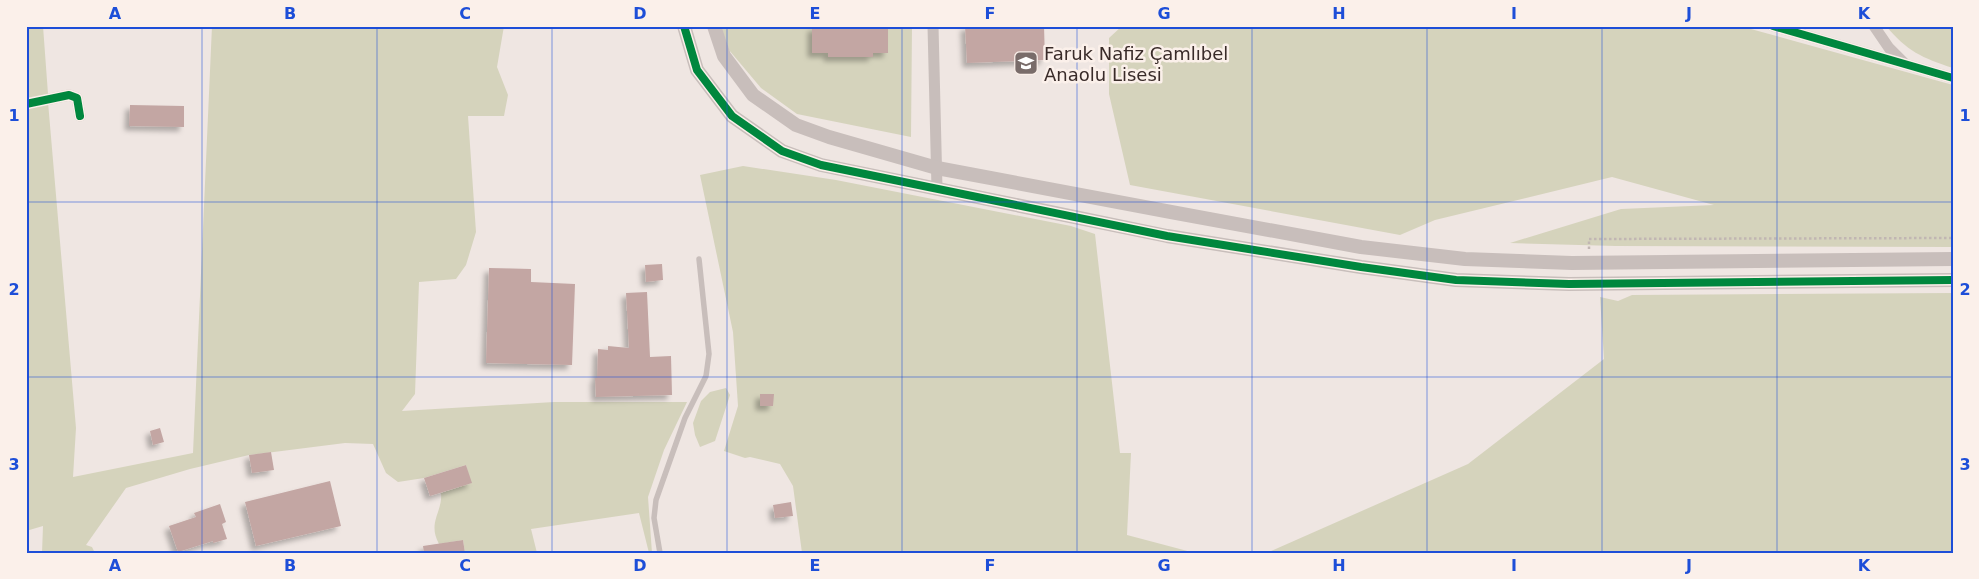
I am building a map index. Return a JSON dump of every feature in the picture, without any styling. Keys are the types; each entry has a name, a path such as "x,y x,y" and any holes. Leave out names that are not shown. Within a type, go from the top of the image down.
{"street":[{"path":"684,26 698,70 732,116 782,151 821,165 1167,236 1456,280 1569,284 1953,280"},
{"path":"714,26 724,56 753,95 796,125 829,137 937,168 1361,247 1465,259 1572,263 1953,259"},
{"path":"933,26 937,188"},
{"path":"1773,26 1953,78"},
{"path":"1874,26 1889,48 1906,65"},
{"path":"26,104 69,95 77,98 80,116"}],"lane":[{"path":"660,553 654,518 656,500 685,418 706,376 709,354 699,259"}],"path":[{"path":"1589,239 1953,238"}],"shaded area":[{"path":"26,26 43,26 48,94 26,98"},
{"path":"212,26 504,26 497,67 508,95 504,116 468,116 476,232 466,265 456,279 419,282 415,394 402,411 554,402 687,402 664,450 648,497 652,553 649,553 639,513 531,529 537,553 465,553 463,540 439,544 435,523 440,506 441,493 471,483 466,465 424,478 398,482 386,473 373,444 345,443 249,455 190,469 126,488 86,545 92,547 95,553 42,553 43,526 26,531 26,109 48,102 76,428 73,477 193,453"},
{"path":"721,26 912,26 911,137 797,114 761,88 729,50"},
{"path":"1122,26 1740,26 1953,85 1953,247 1616,246 1510,243 1621,209 1714,205 1612,177 1435,220 1400,235 1130,185 1109,94 1109,38"},
{"path":"1886,26 1953,26 1953,68 1932,61 1908,48"},
{"path":"743,166 836,180 1071,226 1095,234 1120,453 1131,453 1127,535 1195,553 802,553 793,486 780,464 750,457 745,458 724,451 738,406 733,332 700,175"},
{"path":"1953,293 1953,553 1240,553 1269,552 1468,464 1604,359 1600,297 1618,301 1632,295"},
{"path":"726,388 730,395 715,441 700,447 693,423 701,401 710,392"}],"building":[{"path":"965,26 1044,26 1045,60 967,63"},
{"path":"812,27 888,27 888,53 873,53 873,57 828,57 828,53 812,53"},
{"path":"130,105 184,106 184,127 129,126"},
{"path":"662,264 663,280 646,282 645,265"},
{"path":"489,268 531,269 531,282 575,284 572,365 486,363"},
{"path":"647,292 650,357 671,356 672,395 596,397 595,378 597,378 598,349 608,350 608,346 629,348 626,293"},
{"path":"760,394 774,394 773,406 760,406"},
{"path":"160,428 164,442 153,445 150,431"},
{"path":"271,452 274,470 252,473 249,455"},
{"path":"466,465 472,483 430,496 424,478"},
{"path":"330,481 341,526 256,546 245,502"},
{"path":"791,502 793,516 775,518 773,505"},
{"path":"220,504 226,522 222,524 227,539 213,543 213,541 178,552 169,526 196,517 194,513"},
{"path":"463,540 465,553 424,553 423,546"}],"cycle path":[{"path":"684,26 697,70 732,116 782,151 821,165 1167,236 1456,280 1569,284 1953,280"},
{"path":"1773,26 1953,78"},
{"path":"26,104 69,95 77,98 80,116"}],"place":[{"name":"Faruk Nafiz Çamlıbel Anaolu Lisesi","path":"1026,63"}]}
